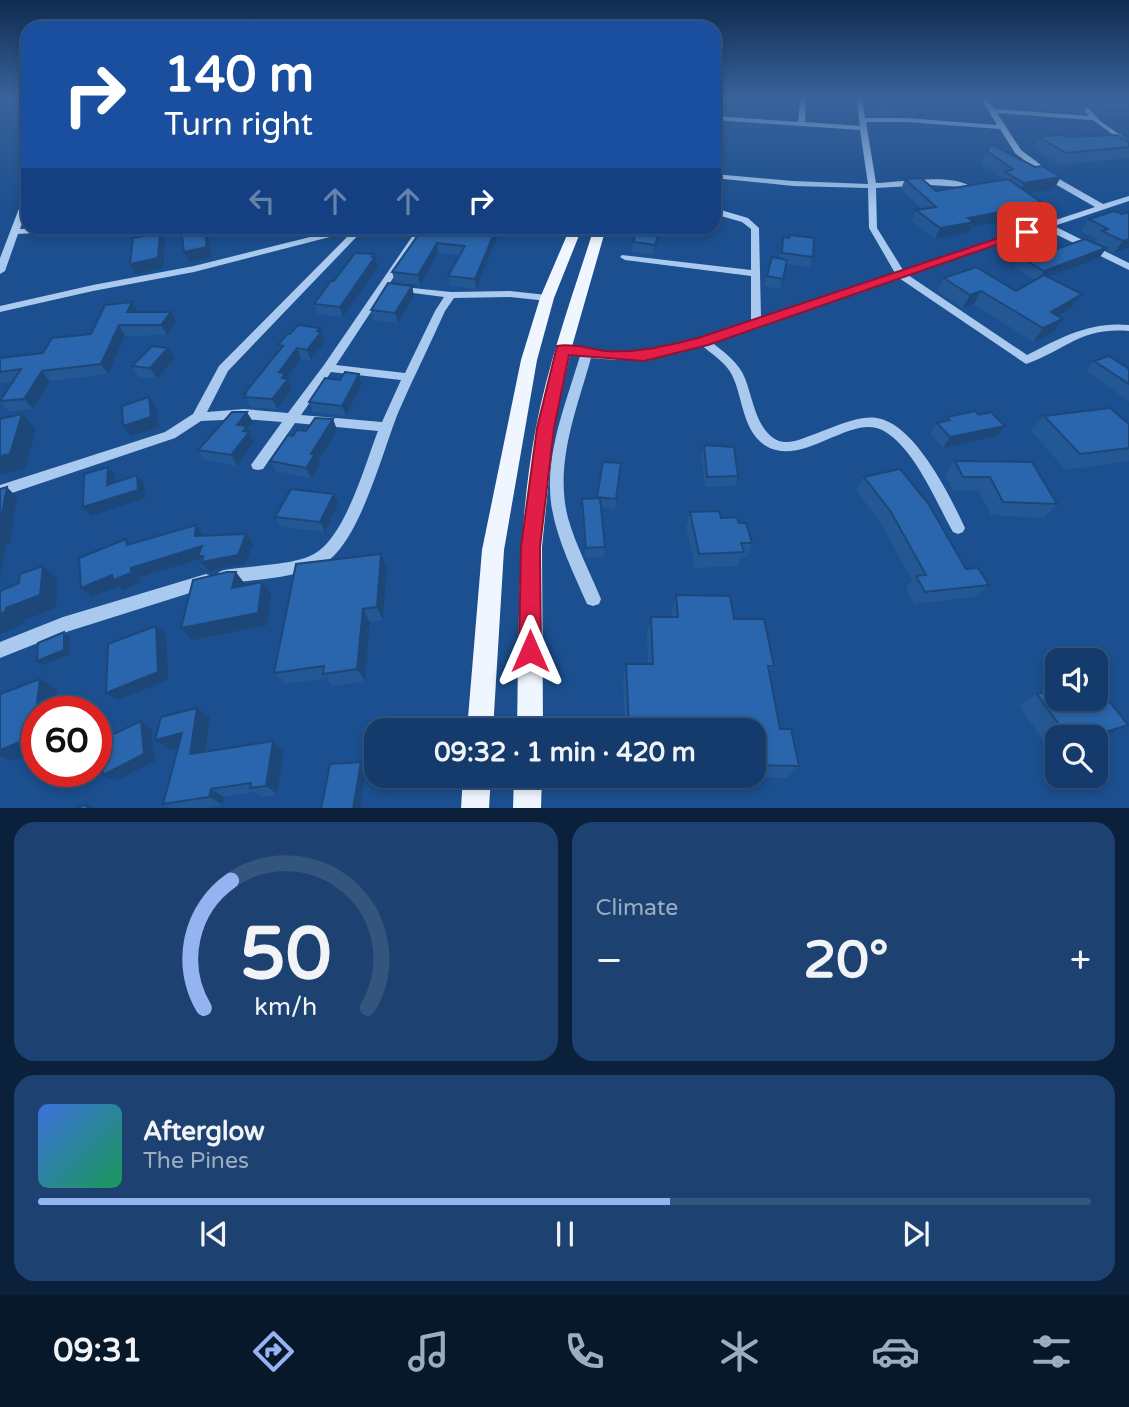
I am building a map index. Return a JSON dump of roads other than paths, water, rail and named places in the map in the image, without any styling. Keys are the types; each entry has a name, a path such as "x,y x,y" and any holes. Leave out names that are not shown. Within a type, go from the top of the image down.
{"main road":[{"path":"481,718 493,550 529,360 547,298 573,235"},
{"path":"530,718 531,547 545,428 563,350 598,235"},
{"path":"517,424 545,428"},
{"path":"475,808 476,788"},
{"path":"527,808 528,788"}],"street":[{"path":"863,135 872,186 873,228 901,275 1026,360 1085,330 1101,326 1129,328"},
{"path":"1006,135 1027,159 1077,195 1102,207"},
{"path":"721,177 803,185 872,186 940,181 964,185"},
{"path":"563,350 644,356 703,341 1129,198"},
{"path":"721,213 753,224 756,324"},
{"path":"0,271 21,215"},
{"path":"1046,226 1129,267"},
{"path":"15,232 21,232"},
{"path":"0,309 194,269 328,235"},
{"path":"198,417 223,369 354,235"},
{"path":"258,465 328,368 417,235"},
{"path":"625,257 755,274"},
{"path":"381,286 451,295 510,294 547,298"},
{"path":"0,650 63,625 216,578 300,565 319,559 331,551 341,537 409,377 440,311 451,295"},
{"path":"703,341 736,372 758,430 768,440 781,446 794,446 866,424 884,425 903,438 909,446 958,527"},
{"path":"587,353 565,435 558,468 557,493 564,524 593,599"},
{"path":"328,368 409,377"},
{"path":"0,491 170,435 198,417 244,414 292,416 386,427"}]}
